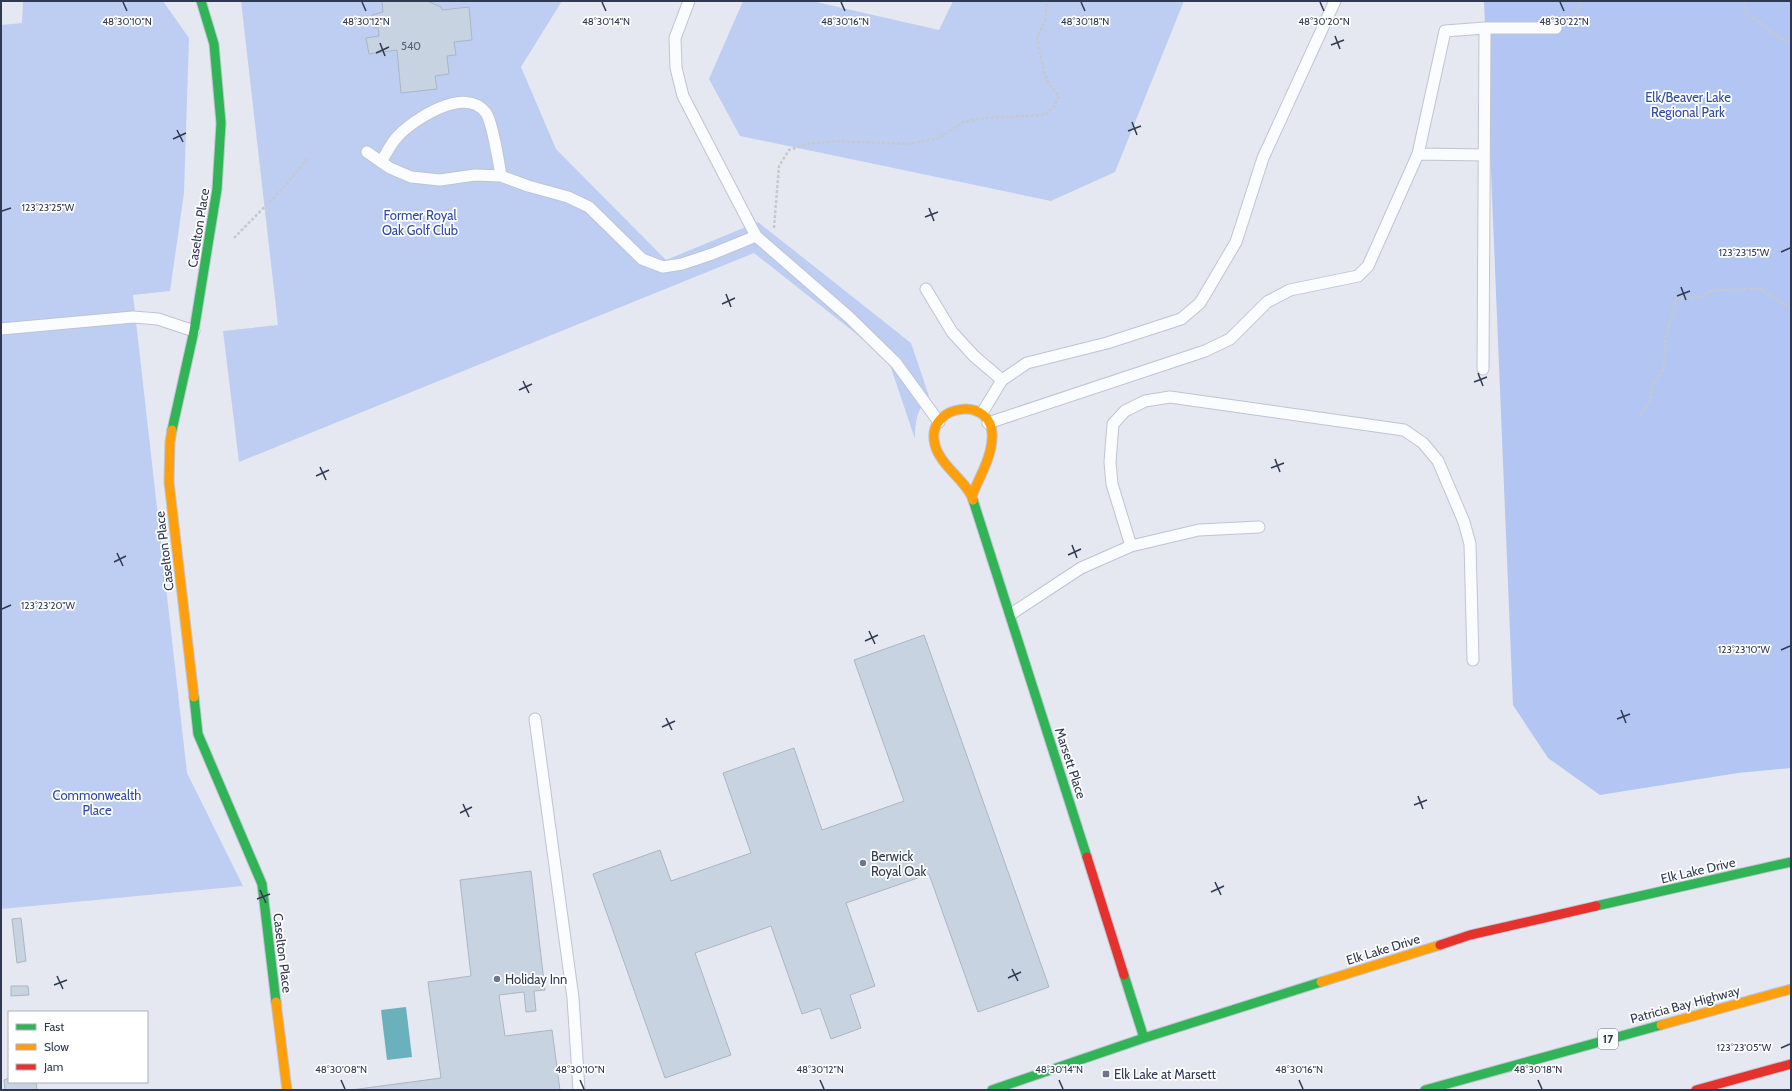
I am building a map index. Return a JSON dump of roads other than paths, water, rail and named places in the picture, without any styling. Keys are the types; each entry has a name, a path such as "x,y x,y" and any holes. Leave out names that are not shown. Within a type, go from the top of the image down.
{"main road":[{"name":"Caselton Place","path":"201,1 214,44 221,123 217,189 194,331 170,442 169,482 198,734 262,884 287,1090"},
{"path":"940,422 956,408 970,408 982,413 992,430 992,447 972,496"},
{"name":"Marsett Place","path":"940,422 935,428 935,442 940,456 972,496 1011,614 1144,1038"},
{"name":"Elk Lake Drive","path":"992,1090 1144,1038 1470,935 1791,862"},
{"name":"Patricia Bay Highway","path":"1425,1090 1791,989"},
{"path":"1696,1090 1791,1064"}],"lane":[{"path":"689,1 675,38 676,68 683,96 756,236 849,317 896,363 940,422"},
{"path":"982,413 1002,380 1027,363 1108,343 1181,319 1200,303 1236,242 1263,158 1335,1"},
{"path":"1483,369 1486,28"},
{"path":"988,423 1205,351 1230,339 1267,302 1290,290 1358,276 1368,266 1418,154 1445,31 1486,28 1556,28"},
{"path":"381,162 396,138 410,125 453,102 473,103 486,113 501,176"},
{"path":"367,152 390,168 411,177 440,180 475,175 501,176 528,186 568,197 589,207 642,259 664,267 682,264 712,254 756,236"},
{"path":"1418,154 1484,155"},
{"path":"926,289 952,332 974,356 1002,380"},
{"path":"1,329 133,317 158,319 194,331"},
{"path":"1131,546 1112,484 1110,462 1113,424 1125,411 1145,401 1170,397 1404,430 1423,443 1438,461 1464,522 1470,544 1473,660"},
{"path":"1011,614 1081,568 1131,546 1199,530 1259,527"},
{"path":"535,719 573,998 579,1090"}],"place":[{"name":"Berwick Royal Oak","path":"863,863"},
{"name":"Holiday Inn","path":"497,979"},
{"name":"Elk Lake at Marsett","path":"1106,1074"}],"park label":[{"name":"Elk/Beaver Lake Regional Park","path":"1688,104"},
{"name":"Former Royal Oak Golf Club","path":"420,222"},
{"name":"Commonwealth Place","path":"97,802"}]}
